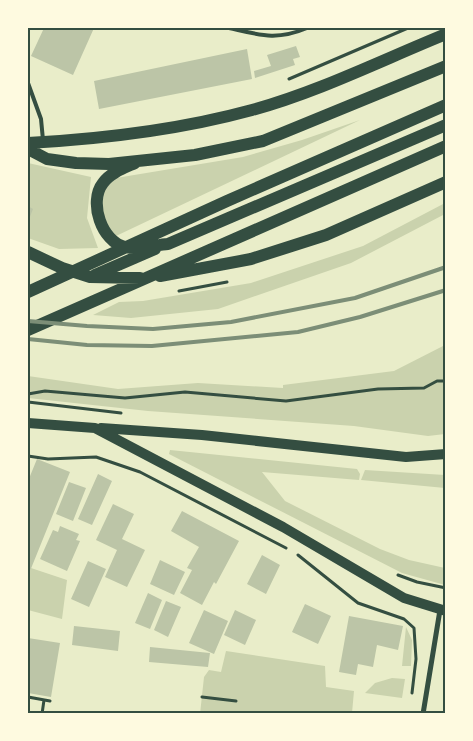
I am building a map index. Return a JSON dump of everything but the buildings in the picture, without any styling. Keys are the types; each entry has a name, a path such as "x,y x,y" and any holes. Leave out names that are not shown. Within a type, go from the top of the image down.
{"main road":[{"path":"28,143 84,140 114,136 191,124 252,110 298,95 446,34"},
{"path":"28,149 47,159 76,163 135,163 195,155 263,141 446,66"},
{"path":"28,292 227,201 446,105"},
{"path":"90,277 446,125"},
{"path":"28,330 446,146"},
{"path":"135,163 112,174 99,189 98,200 101,223 107,235 125,247 168,244"},
{"path":"28,252 62,268 90,277 144,278 205,269 251,259 326,235 446,182"},
{"path":"31,423 184,433 406,457 446,454"},
{"path":"95,428 283,527 404,598 443,611"}],"street":[{"path":"423,714 443,611"}],"lane":[{"path":"229,28 270,37 290,35 307,28"},
{"path":"28,83 41,119 43,142"}],"path":[{"path":"281,82 408,28"},
{"path":"28,394 45,392 125,398 185,392 286,401 378,389 424,388 437,381 446,381"},
{"path":"28,456 48,459 96,457 140,472 287,549"},
{"path":"296,553 358,603 404,619 414,628 416,659 412,695"},
{"path":"395,574 417,582 446,588"},
{"path":"28,697 50,701"},
{"path":"202,697 236,701"},
{"path":"42,714 44,700"}],"green space":[{"path":"360,120 116,236 108,233 93,201 116,178 243,157 302,140"},
{"path":"28,163 91,177 87,218 98,248 59,249 28,238"},
{"path":"445,203 445,214 351,263 218,309 131,318 93,315 119,302 143,301 251,283 363,246"},
{"path":"445,345 445,434 428,436 354,426 148,411 28,398 28,376 118,389 198,383 283,388 283,385 394,371"},
{"path":"170,450 357,469 360,474 359,480 262,472 285,501 380,549 409,560 445,568 445,585 402,573 169,454"},
{"path":"365,470 445,475 445,488 361,480"},
{"path":"31,568 67,580 62,619 28,610 28,576"},
{"path":"406,627 412,640 411,666 402,666"},
{"path":"226,651 325,666 326,687 354,691 352,713 200,714 204,677 209,670 221,672"},
{"path":"392,678 405,679 402,698 365,693 375,683"}],"railway":[{"path":"28,321 153,329 231,322 355,298 446,267"},
{"path":"28,339 87,345 152,346 298,332 360,317 446,290"}]}
